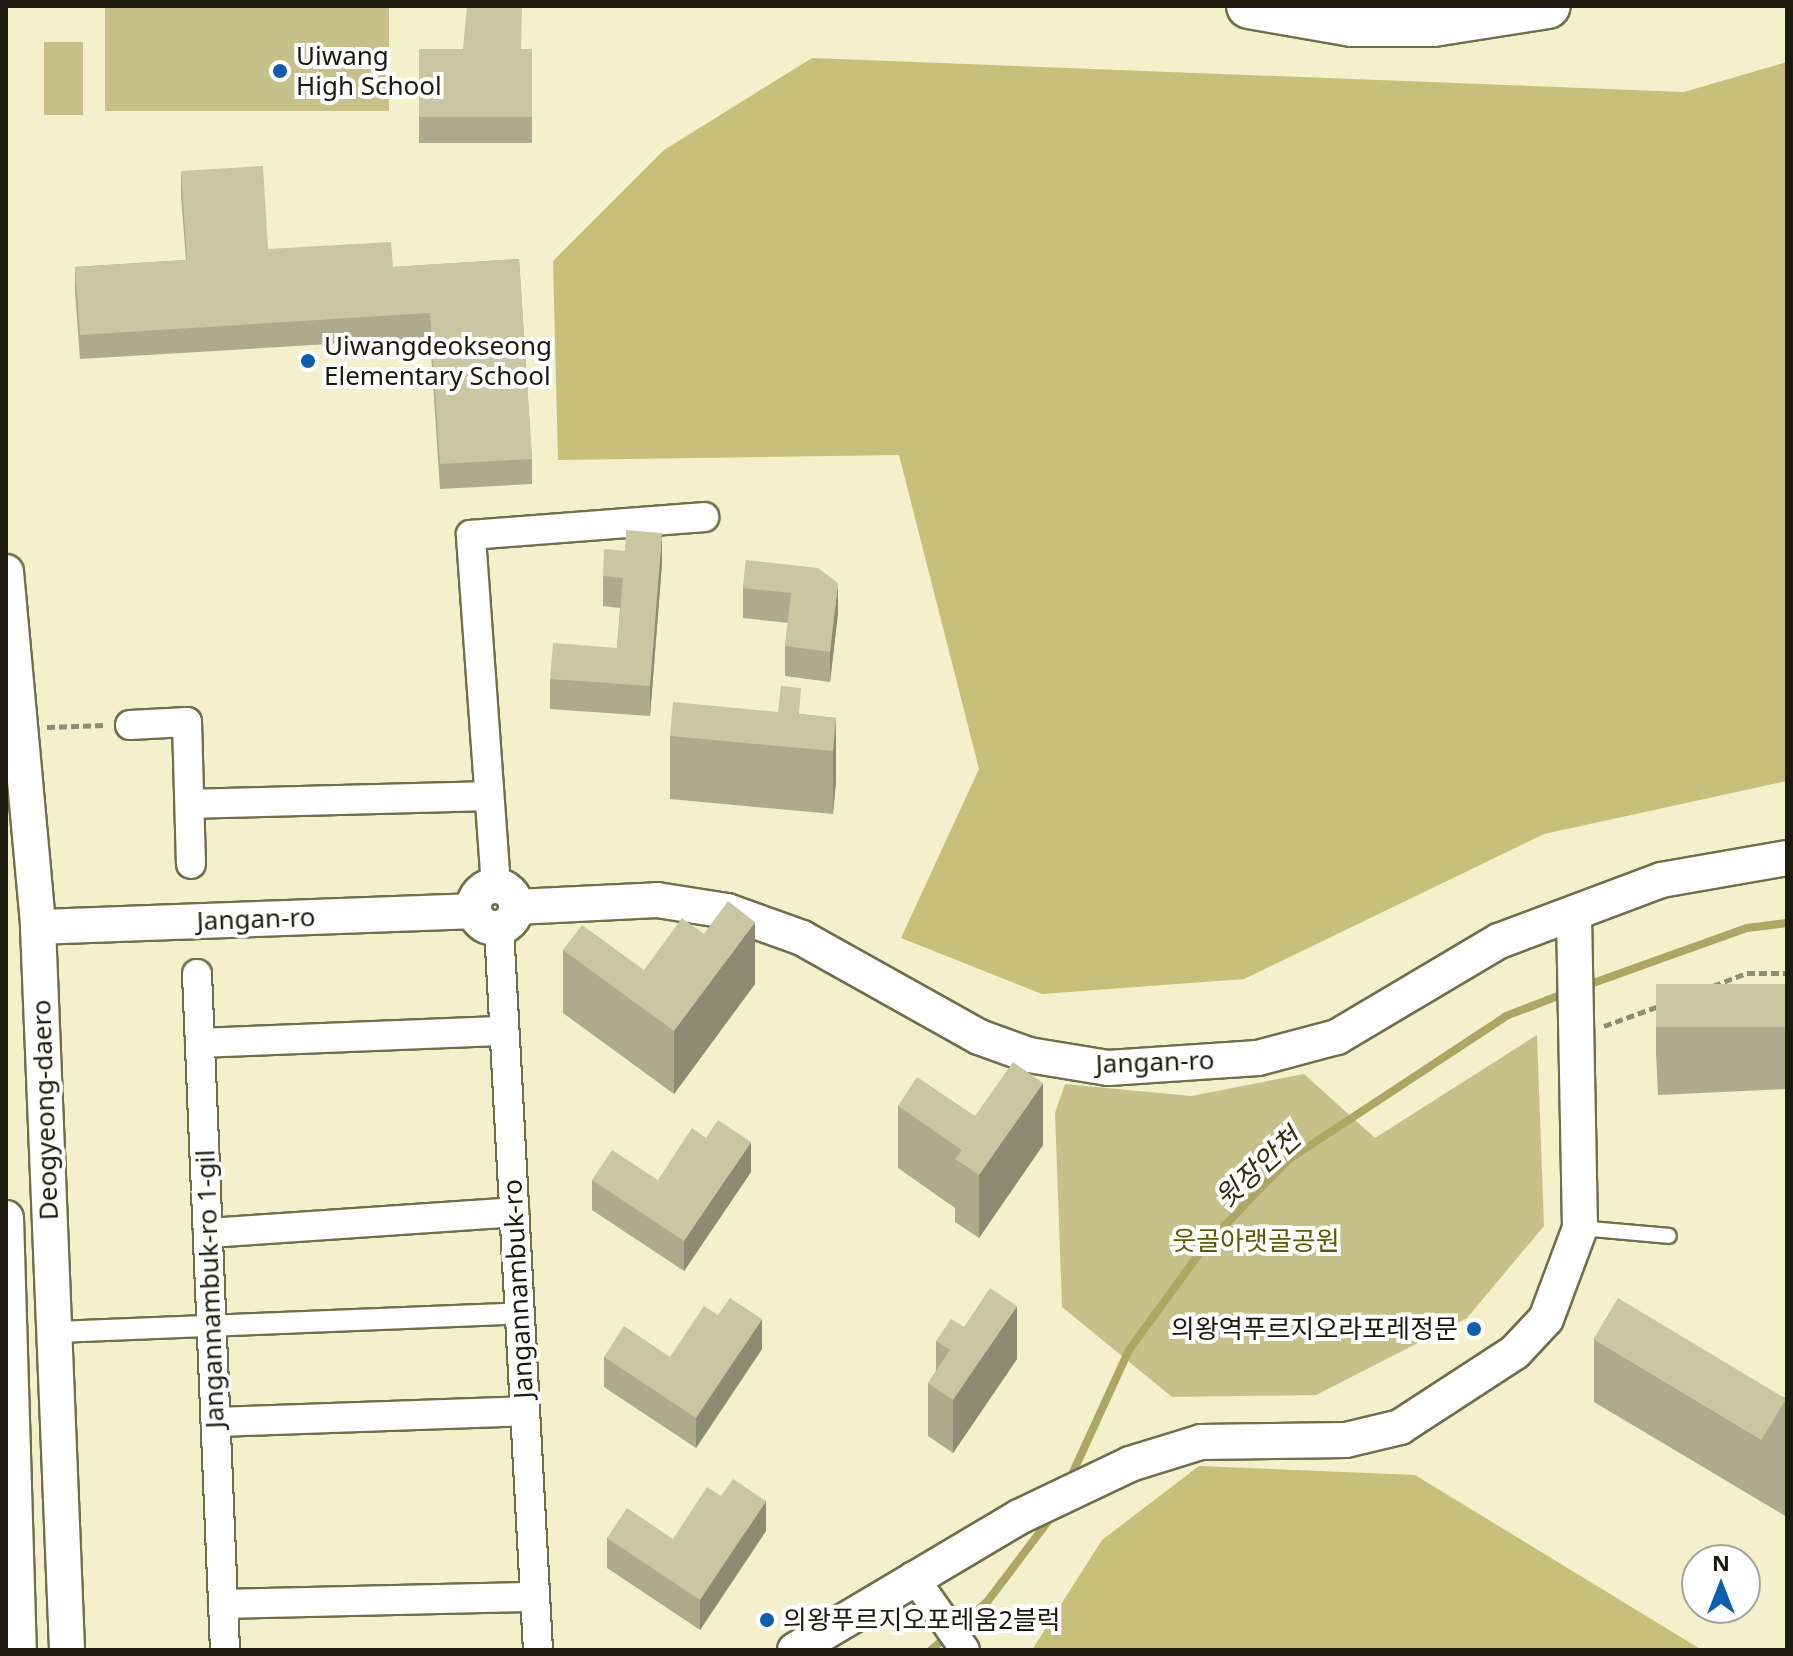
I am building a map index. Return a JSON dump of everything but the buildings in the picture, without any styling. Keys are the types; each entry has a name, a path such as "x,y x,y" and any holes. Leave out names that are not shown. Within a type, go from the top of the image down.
{"highway":[{"path":"1249,6 1352,24 1433,24 1548,6"}],"street":[{"name":"Jangannambuk-ro","path":"538,1650 504,1031 471,535 704,517"},
{"name":"Deogyeong-daero","path":"6,572 25,727 38,927 67,1650"},
{"path":"130,725 187,722 191,864"},
{"path":"190,804 488,796"},
{"name":"Jangan-ro","path":"38,927 657,900 727,911 802,938 979,1037 1029,1055 1108,1068 1258,1058 1337,1037 1499,941 1575,932 1661,880 1787,858"},
{"path":"795,1650 913,1576 1019,1517 1130,1464 1201,1442 1346,1440 1400,1427 1465,1391 1546,1319 1580,1228 1575,932"},
{"name":"Jangannambuk-ro 1-gil","path":"197,974 225,1650"},
{"path":"200,1043 504,1031"},
{"path":"208,1233 514,1212"},
{"name":"Deogyeong-daero","path":"6,1218 19,1650"},
{"path":"54,1332 212,1329 520,1313"},
{"path":"216,1422 525,1411"},
{"path":"913,1576 965,1650"},
{"path":"223,1604 535,1597"}],"lane":[{"path":"1580,1228 1669,1236"}],"path":[{"path":"25,727 130,725"},
{"path":"1690,994 1747,973 1787,973"},
{"path":"1577,1024 1676,999"}],"green space":[{"path":"105,6 389,6 389,111 105,111"},
{"path":"44,42 83,42 83,115 44,115"},
{"name":"웃골아랫골공원","path":"1537,1035 1544,1226 1467,1318 1316,1395 1172,1397 1062,1307 1055,1113 1065,1084 1191,1096 1304,1074 1375,1138"}],"shaded area":[{"path":"812,58 1684,92 1787,62 1787,781 1544,834 1244,979 1042,994 901,938 979,769 899,455 558,460 553,261 664,150"},
{"path":"1199,1466 1415,1475 1702,1650 1032,1650 1102,1540"}],"waterway":[{"name":"윗장안천","path":"1582,987 1747,928 1787,923"},
{"name":"윗장안천","path":"1069,1481 1129,1350 1204,1247 1288,1160 1506,1016 1566,993"},
{"name":"윗장안천","path":"931,1650 987,1602 1055,1512"}],"place":[{"name":"Uiwang High School","path":"280,71"},
{"name":"Uiwangdeokseong Elementary School","path":"308,361"},
{"name":"의왕역푸르지오라포레정문","path":"1474,1329"},
{"name":"의왕푸르지오포레움2블럭","path":"767,1620"}]}
